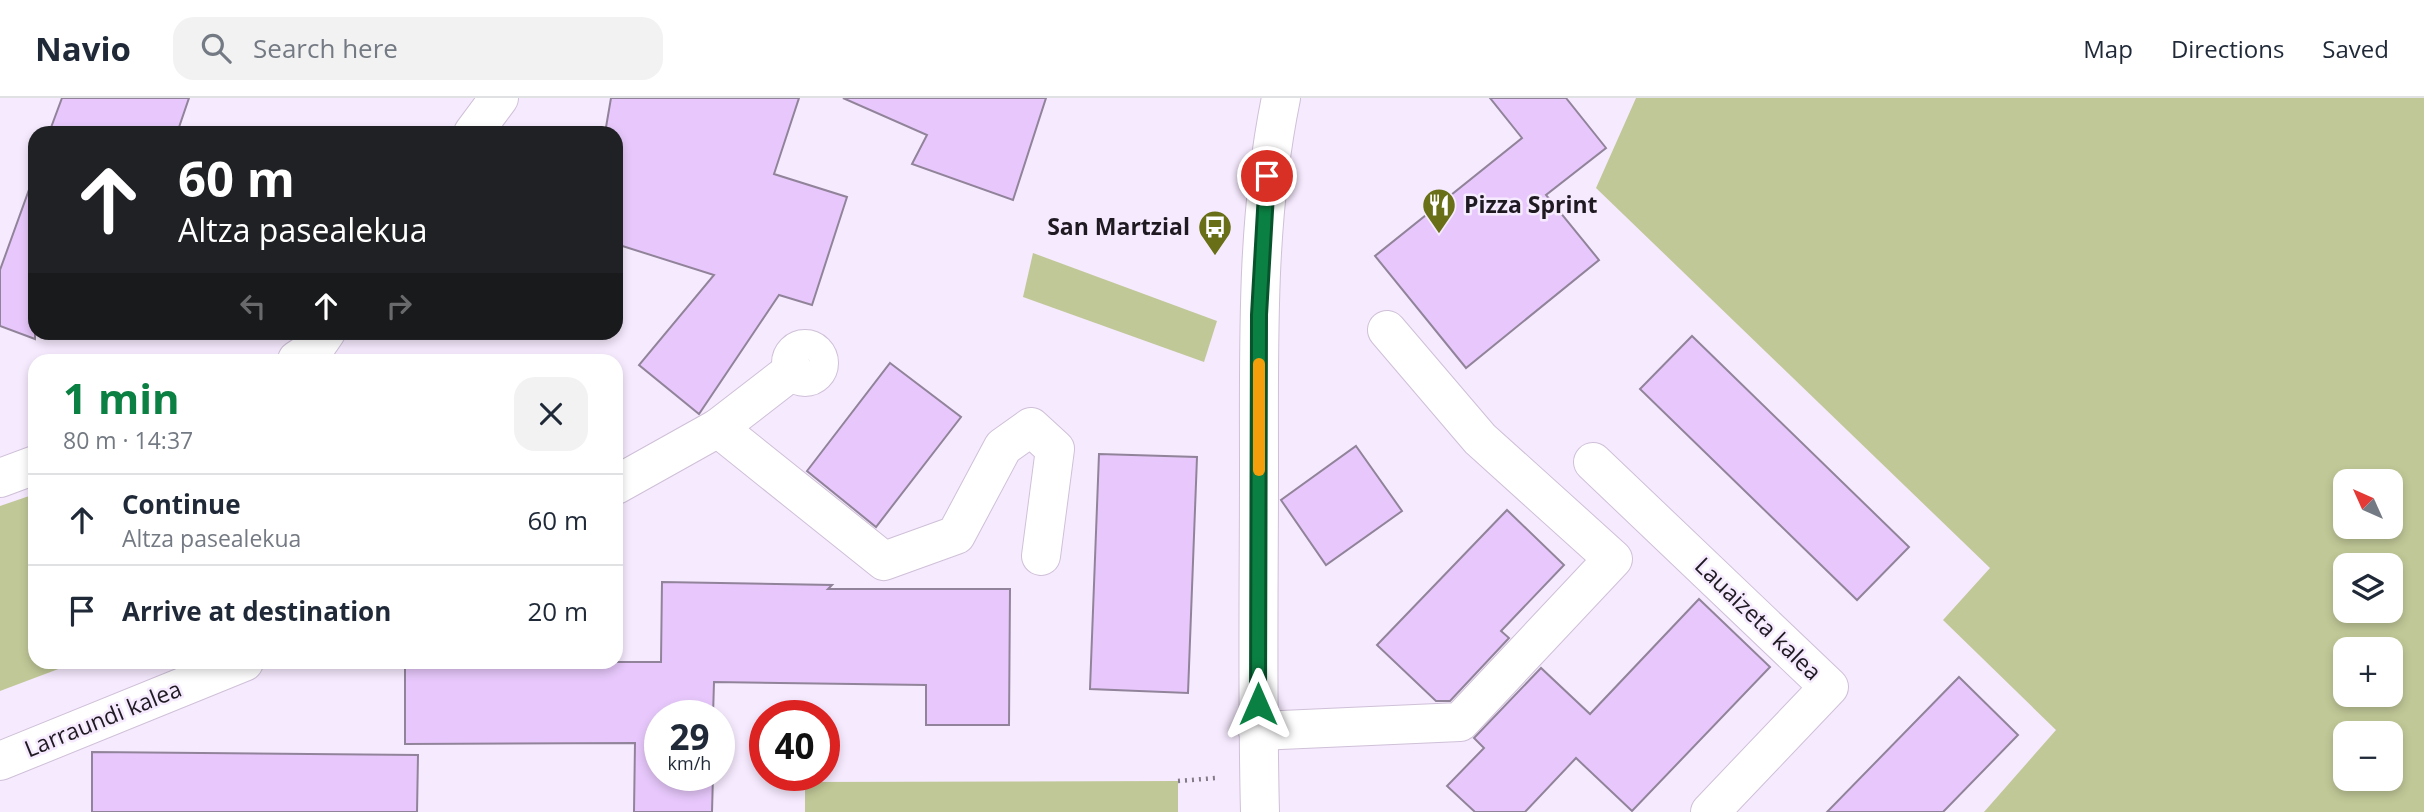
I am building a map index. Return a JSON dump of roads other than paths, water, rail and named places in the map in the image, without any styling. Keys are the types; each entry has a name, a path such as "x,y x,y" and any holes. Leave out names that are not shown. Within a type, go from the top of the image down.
{"street":[{"path":"478,126 499,98"},
{"path":"1259,812 1259,315 1262,221 1270,153 1281,98"},
{"path":"1258,732 1460,722 1613,559 1480,439 1387,330"},
{"path":"306,354 320,340"},
{"path":"623,481 718,428 793,370"},
{"path":"718,428 884,562 956,535 1003,447 1031,427 1055,449 1041,556"},
{"name":"Lauaizeta kalea","path":"1593,461 1829,687 1710,812"},
{"path":"0,478 28,468"},
{"name":"Larraundi kalea","path":"0,761 227,669"}],"place":[{"name":"Pizza Sprint","path":"1439,235"},
{"name":"San Martzial","path":"1215,257"}]}
